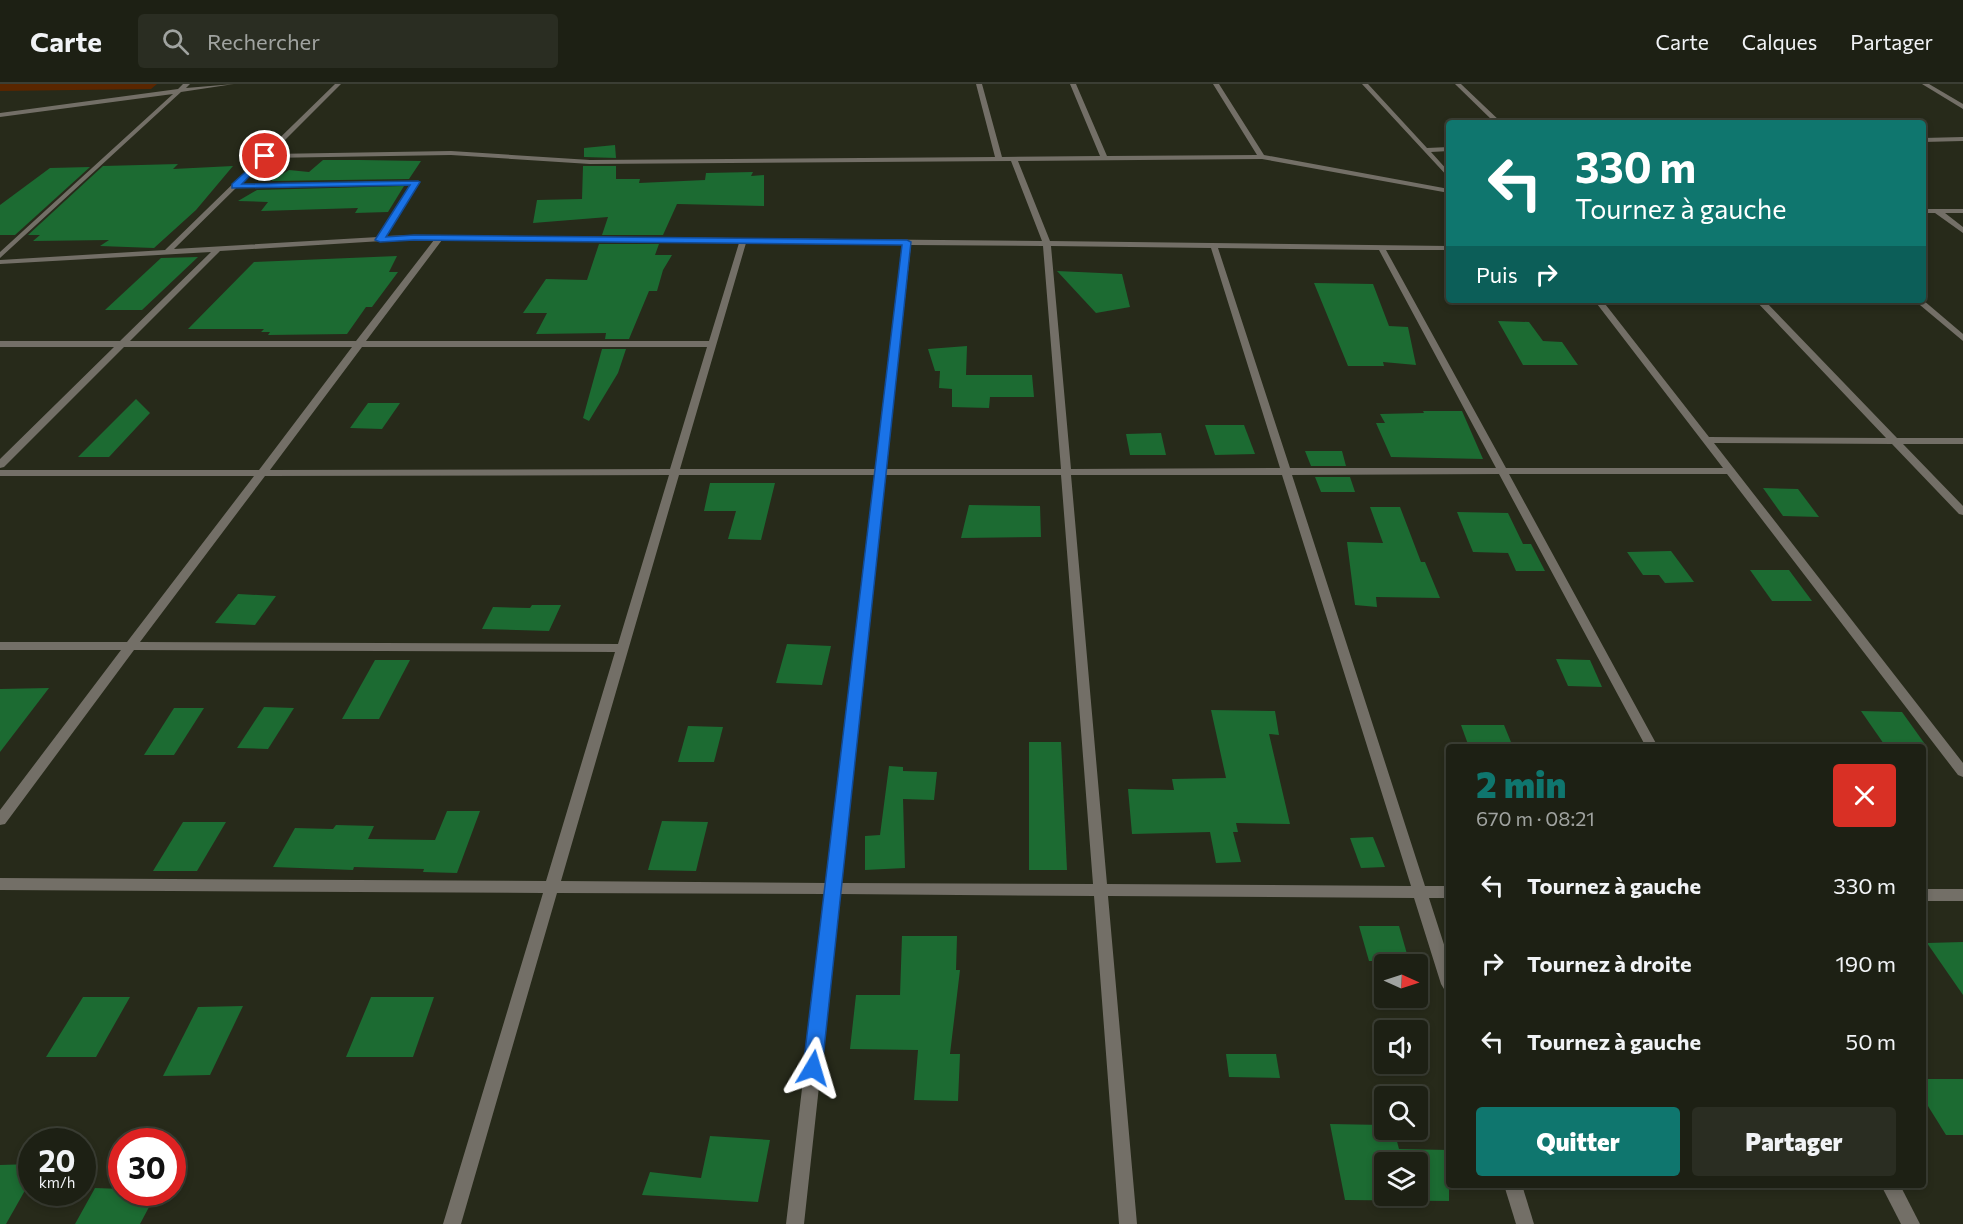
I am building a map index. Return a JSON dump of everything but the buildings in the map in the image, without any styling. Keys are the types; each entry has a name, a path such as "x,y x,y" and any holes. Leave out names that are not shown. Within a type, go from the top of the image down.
{"street":[{"path":"0,256 4,247 188,84"},
{"path":"0,116 231,84"},
{"path":"167,252 338,84"},
{"path":"979,84 999,159"},
{"path":"1073,84 1104,158"},
{"path":"1216,84 1262,157"},
{"path":"1365,84 1446,173"},
{"path":"1458,84 1496,120"},
{"path":"1925,84 1963,107"},
{"path":"1926,140 1963,139"},
{"path":"1425,150 1446,149"},
{"path":"265,156 451,153 590,162 1262,157 1446,190"},
{"path":"1014,159 1047,244 1128,1224"},
{"path":"234,186 416,182 380,240"},
{"path":"1926,211 1963,211"},
{"path":"1937,211 1963,231"},
{"path":"0,820 439,238"},
{"path":"0,262 439,238 1446,248"},
{"path":"452,1224 743,241"},
{"path":"795,1224 907,242"},
{"path":"1214,246 1446,974"},
{"path":"1381,247 1650,744"},
{"path":"0,465 218,249"},
{"path":"1600,303 1963,772"},
{"path":"1762,303 1963,512"},
{"path":"1922,303 1963,338"},
{"path":"0,344 713,344"},
{"path":"1706,440 1963,441"},
{"path":"0,473 1730,471"},
{"path":"0,646 622,648"},
{"path":"0,884 1446,892"},
{"path":"1926,895 1963,895"},
{"path":"1514,1188 1526,1224"},
{"path":"1892,1188 1911,1224"}],"shaded area":[{"path":"0,84 157,84 151,89 0,91"}],"route":[{"path":"265,156 234,186 416,182 380,240 414,237 907,242 813,1068"}]}
